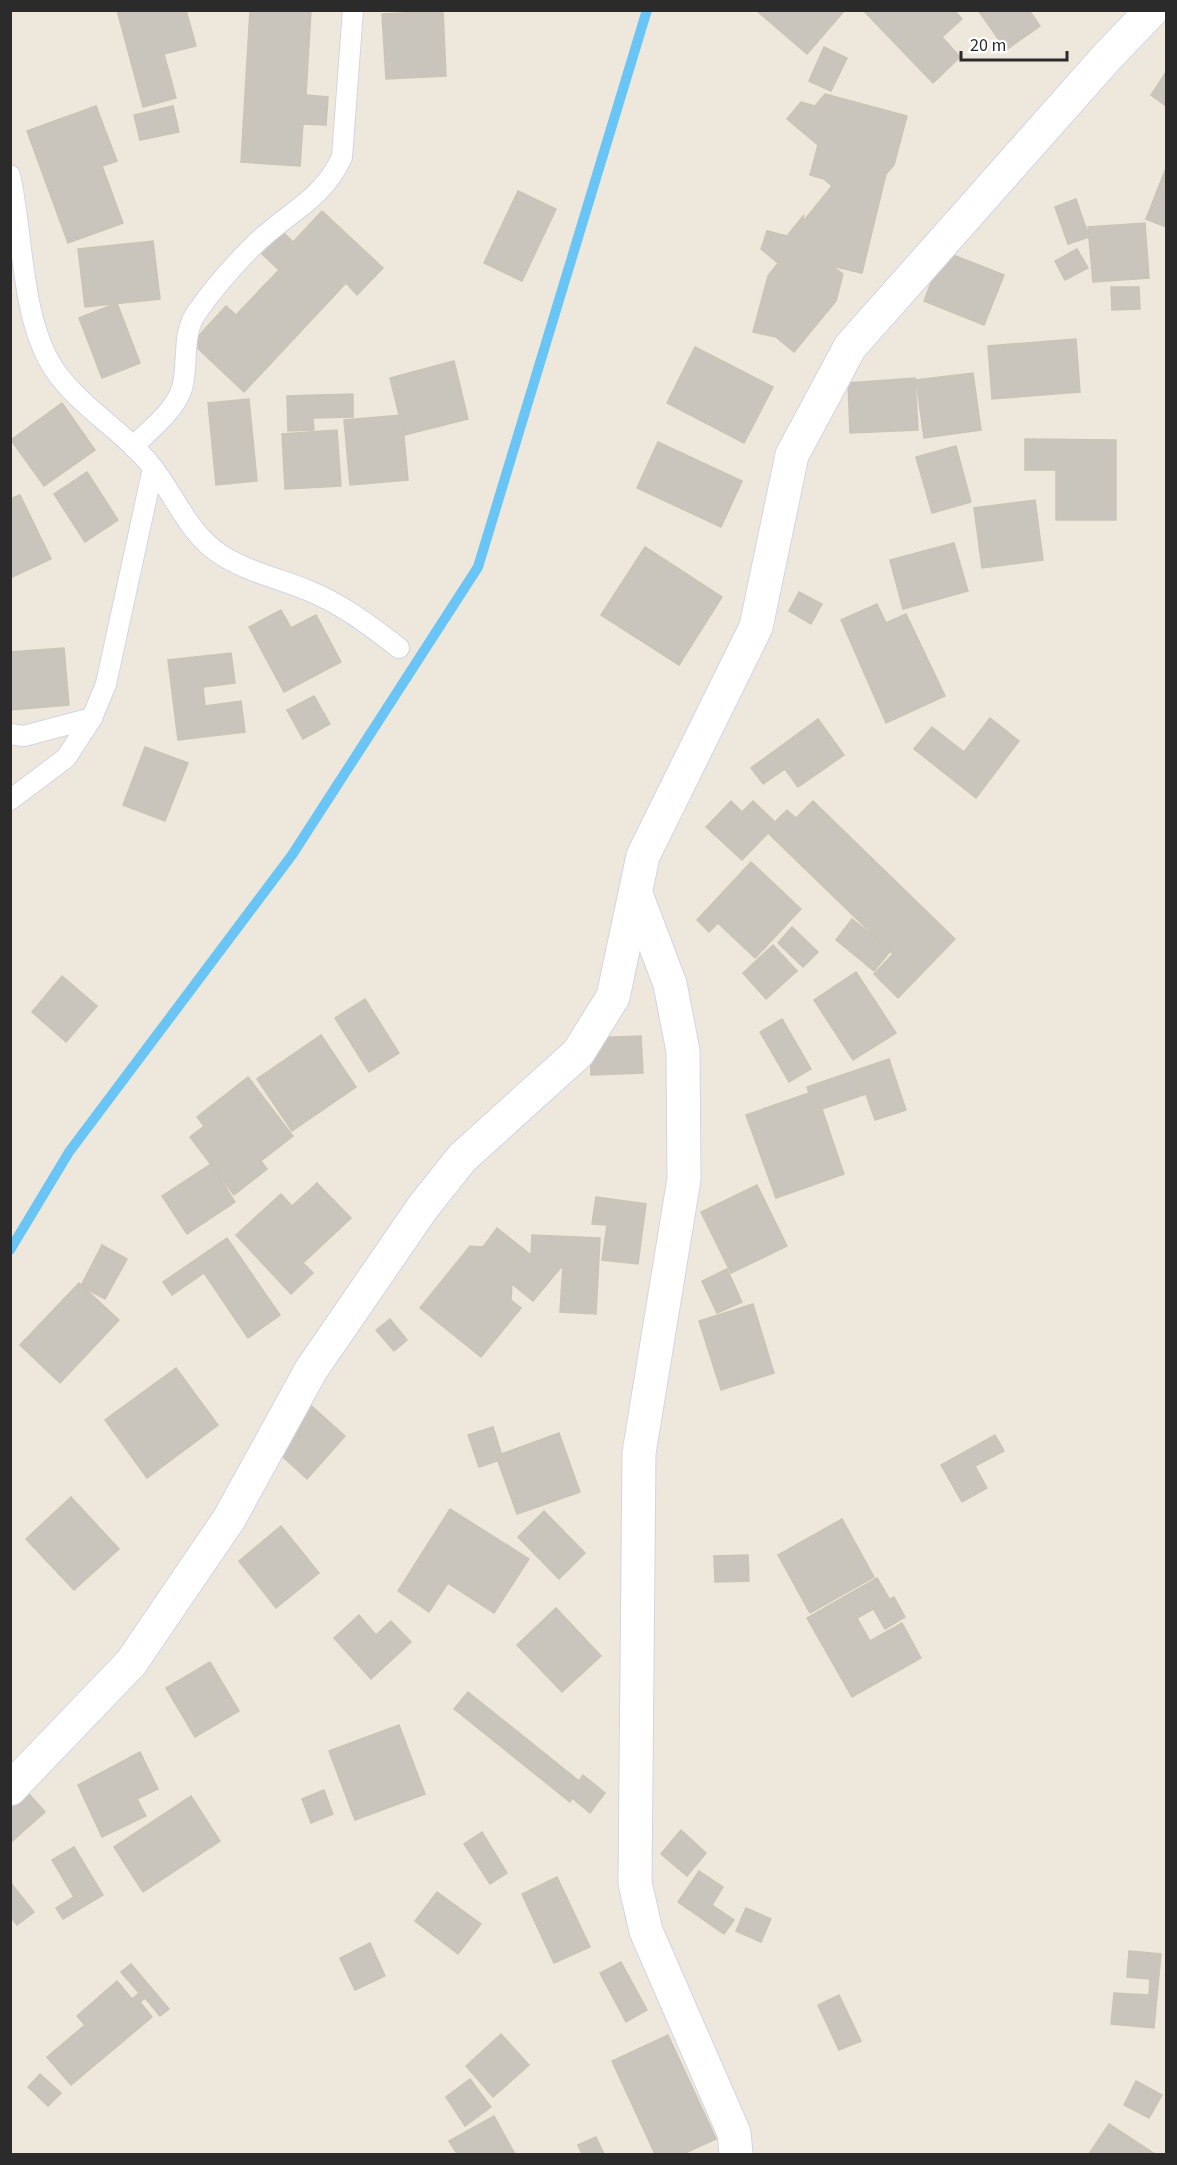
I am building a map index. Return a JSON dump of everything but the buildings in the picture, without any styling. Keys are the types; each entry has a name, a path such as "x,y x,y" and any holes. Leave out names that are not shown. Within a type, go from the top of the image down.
{"street":[{"path":"10,1789 131,1663 229,1519 311,1370 423,1207 462,1158 578,1053 613,997 643,856 756,627 792,455 850,347 1107,57 1152,10"},
{"path":"636,894 670,984 683,1051 684,1179 639,1453 635,1883 646,1931 734,2133 736,2154"}],"lane":[{"path":"133,447 173,404 182,389 187,338 195,314 254,245 324,189 334,175 342,157 352,10"},
{"path":"10,175 30,299 42,345 59,376 153,468 189,525 205,543 224,557 349,610 399,648"},
{"path":"10,800 66,758 92,718 106,684 153,468"},
{"path":"10,734 24,736 92,718"}],"waterway":[{"path":"10,1250 69,1152 292,855 478,567 647,10"}]}
